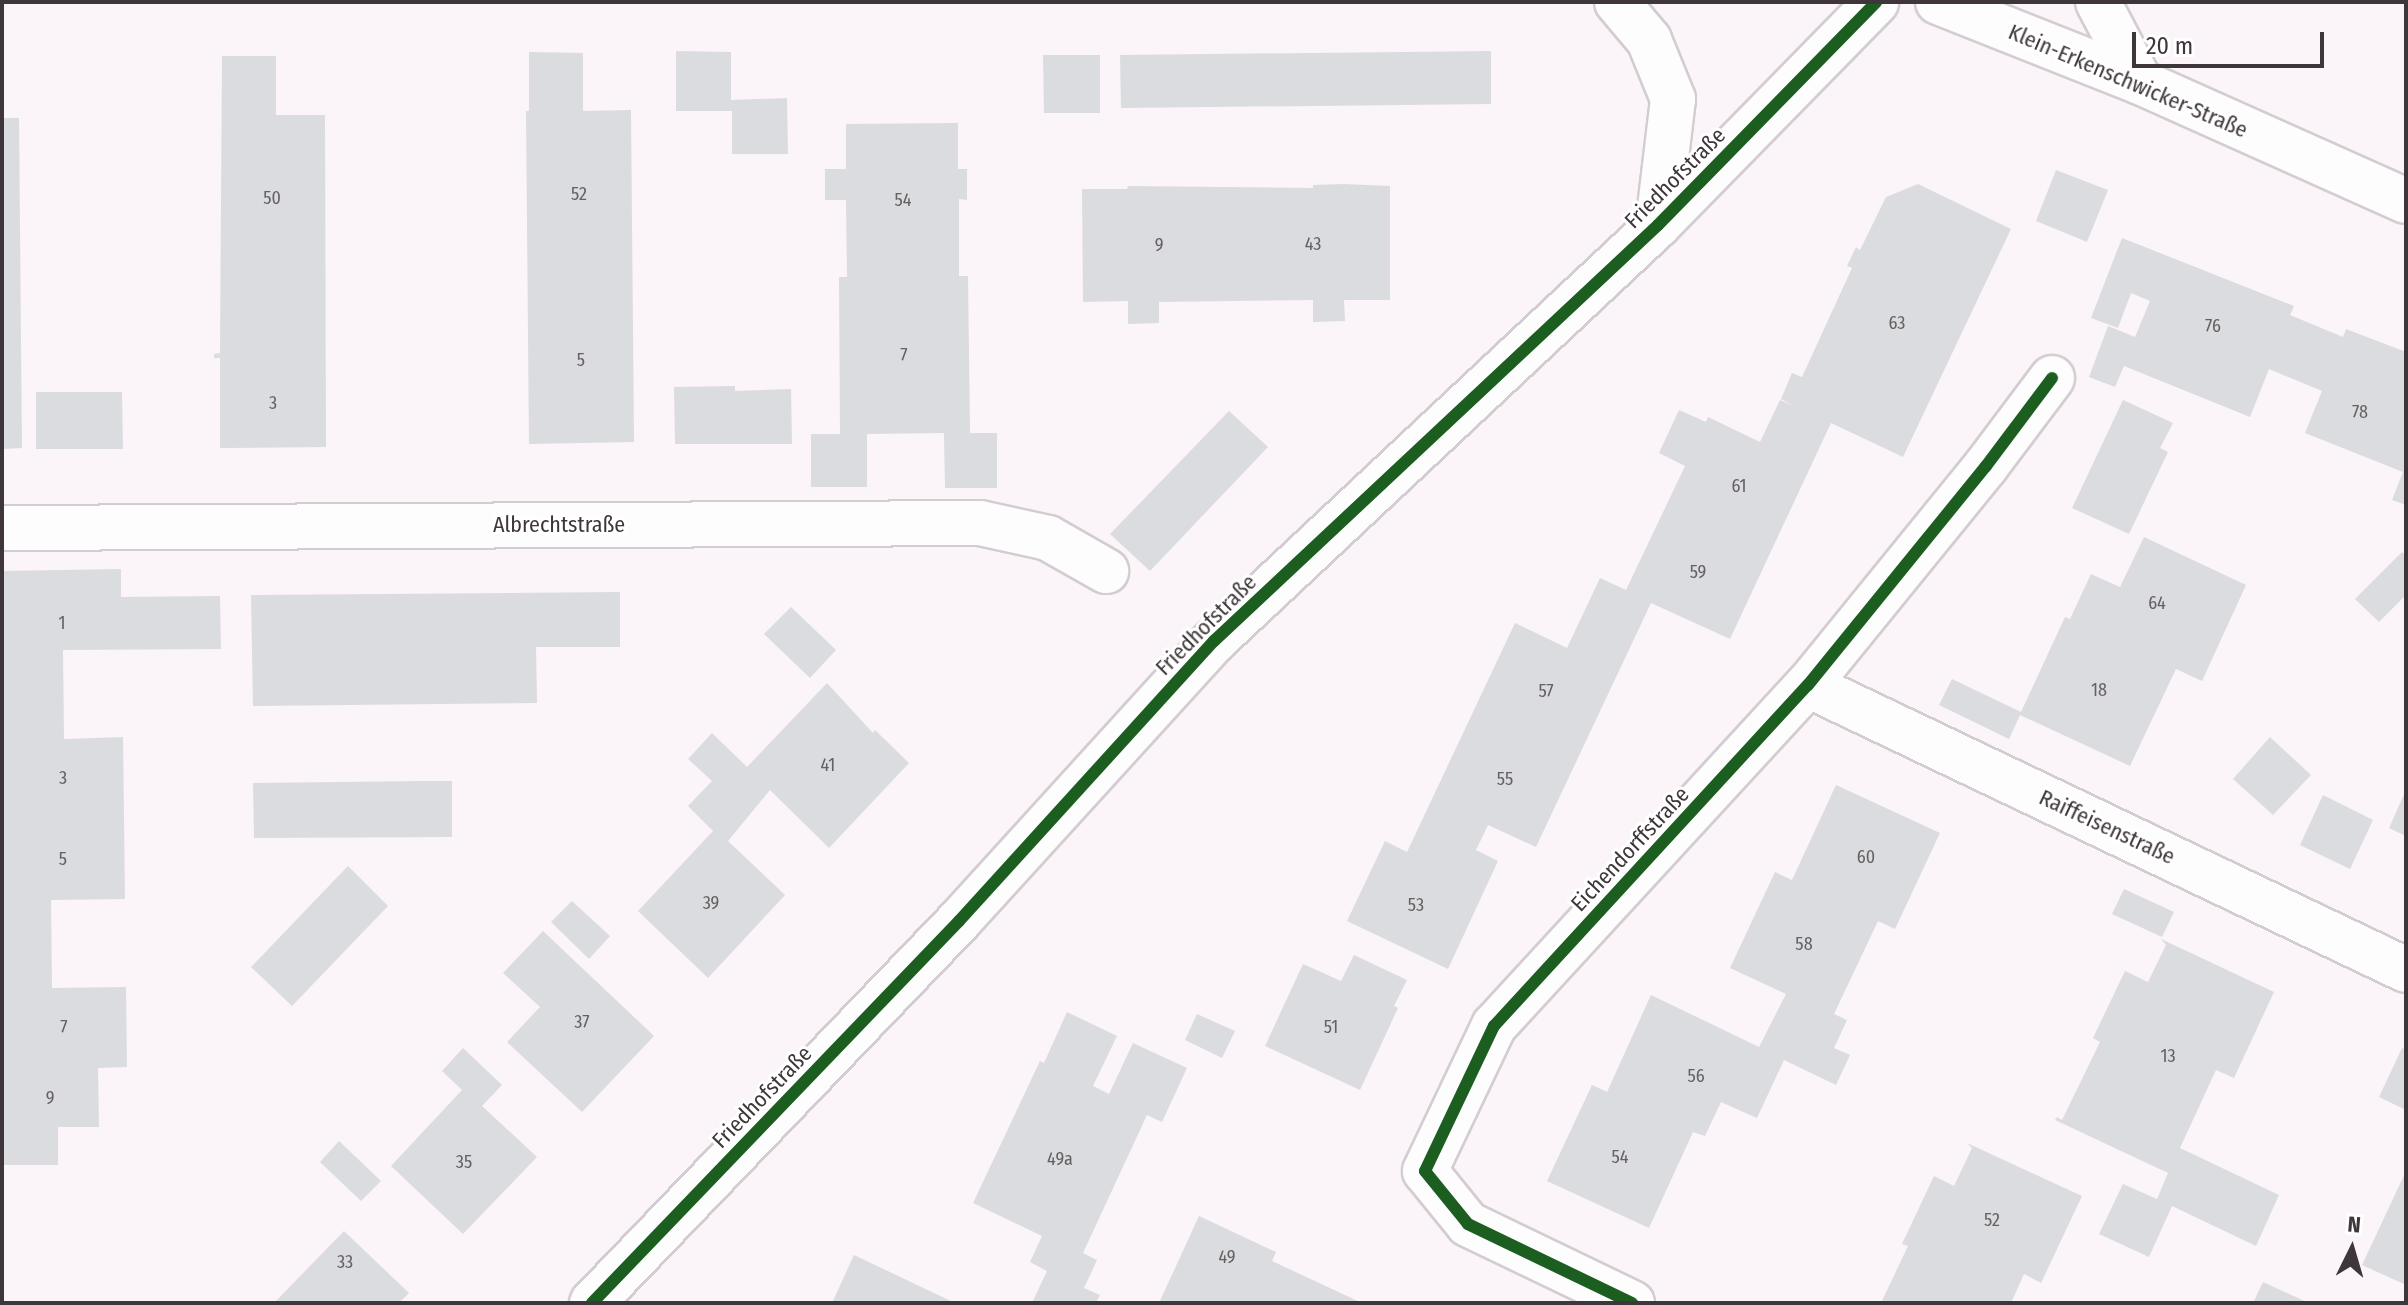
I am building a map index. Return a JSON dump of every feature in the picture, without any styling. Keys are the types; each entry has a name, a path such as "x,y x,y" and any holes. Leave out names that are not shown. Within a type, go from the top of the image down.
{"street":[{"path":"1617,2 1649,40 1673,99 1658,225"},
{"name":"Friedhofstraße","path":"592,1303 959,921 1214,641 1658,225 1876,2"},
{"name":"Klein-Erkenschwicker-Straße","path":"1938,2 2140,82 2406,201"},
{"path":"2098,2 2140,82"},
{"name":"Eichendorffstraße","path":"1632,1303 1468,1224 1425,1171 1494,1026 1808,685 1986,466 2052,378"},
{"name":"Albrechtstraße","path":"2,528 980,523 1048,538 1106,571"},
{"name":"Raiffeisenstraße","path":"1808,685 2406,970"}],"building":[{"path":"676,51 731,52 731,100 787,98 788,154 732,154 732,111 676,111"},
{"path":"1491,51 1491,104 1121,108 1120,55"},
{"path":"529,52 583,53 583,111 631,110 634,442 529,444 526,111 529,111"},
{"path":"1043,55 1100,55 1100,113 1044,113"},
{"path":"222,56 276,56 276,115 325,115 326,447 220,448 220,358 214,358 214,354 220,353"},
{"path":"2,118 19,118 22,448 2,449"},
{"path":"958,123 958,169 967,169 967,200 959,199 959,276 968,276 970,433 997,433 997,488 945,488 944,433 867,434 867,487 811,487 811,434 840,434 839,277 847,277 846,200 825,200 825,169 846,169 846,124"},
{"path":"2056,170 2108,190 2087,242 2036,221"},
{"path":"1918,184 2011,229 1903,457 1831,423 1730,639 1651,603 1536,847 1488,825 1476,850 1498,861 1448,969 1347,921 1385,841 1407,852 1515,623 1567,648 1600,578 1626,590 1685,466 1659,453 1679,410 1706,422 1708,417 1760,442 1780,400 1793,406 1781,399 1792,373 1802,377 1852,268 1847,266 1856,247 1860,250 1886,197"},
{"path":"1313,185 1390,186 1390,300 1344,300 1345,321 1313,322 1313,300 1159,302 1159,323 1128,324 1128,301 1083,302 1082,189 1127,189 1128,186 1313,188"},
{"path":"2122,238 2294,306 2290,315 2343,337 2346,329 2406,352 2406,505 2392,500 2403,472 2305,433 2322,391 2269,369 2250,417 2124,366 2115,387 2089,377 2108,326 2135,337 2150,301 2131,293 2118,328 2091,318"},
{"path":"735,386 735,391 791,389 792,444 675,444 674,387"},
{"path":"36,392 122,392 123,449 36,449"},
{"path":"2123,400 2173,423 2160,448 2168,452 2129,534 2072,508"},
{"path":"1229,411 1268,447 1150,571 1110,534"},
{"path":"2144,537 2246,585 2202,681 2176,669 2130,766 2020,715 2009,739 1939,705 1952,679 2021,712 2065,617 2070,619 2091,574 2120,587"},
{"path":"2402,552 2406,556 2406,595 2379,622 2355,599"},
{"path":"121,569 121,597 220,596 221,649 63,650 64,739 123,737 125,899 51,900 52,988 126,987 127,1067 98,1068 99,1127 58,1127 58,1165 2,1165 2,571"},
{"path":"620,592 620,647 536,647 537,703 253,706 251,595"},
{"path":"791,607 836,650 810,678 764,634"},
{"path":"827,683 873,733 875,730 909,763 829,848 770,790 728,841 785,895 708,978 638,911 713,831 688,806 712,781 688,759 712,733 747,767"},
{"path":"2270,737 2311,775 2273,815 2233,779"},
{"path":"452,781 452,837 254,838 253,783"},
{"path":"1836,785 1940,833 1895,929 1878,921 1834,1014 1847,1020 1834,1048 1850,1055 1836,1085 1784,1060 1757,1118 1721,1102 1705,1136 1693,1132 1649,1228 1547,1181 1592,1085 1607,1092 1651,995 1759,1047 1786,994 1730,968 1775,872 1792,880"},
{"path":"2406,790 2406,836 2389,828"},
{"path":"2323,795 2373,820 2350,869 2300,845"},
{"path":"348,866 388,906 292,1006 251,967"},
{"path":"2124,889 2174,912 2162,937 2112,914"},
{"path":"572,901 610,936 589,959 551,922"},
{"path":"543,931 654,1036 582,1112 507,1042 540,1007 503,973"},
{"path":"2161,939 2274,992 2234,1078 2216,1070 2180,1148 2279,1195 2256,1246 2172,1206 2149,1257 2099,1234 2123,1184 2157,1199 2168,1173 2055,1120 2057,1117 2062,1120 2100,1042 2093,1038 2125,971 2148,982 2166,945"},
{"path":"1354,955 1407,980 1394,1006 1398,1008 1360,1090 1265,1046 1303,964 1341,981"},
{"path":"1067,1012 1117,1036 1093,1086 1109,1094 1133,1043 1187,1068 1162,1122 1147,1115 1083,1253 1097,1260 1084,1288 1100,1295 1096,1303 1032,1303 1047,1271 1030,1262 1042,1236 973,1203 1040,1061 1044,1063"},
{"path":"1197,1014 1235,1031 1222,1058 1185,1040"},
{"path":"463,1048 502,1085 482,1106 537,1157 463,1234 391,1166 462,1090 442,1071"},
{"path":"2402,1048 2406,1050 2406,1110 2379,1097"},
{"path":"339,1141 381,1181 361,1201 320,1162"},
{"path":"1967,1143 2082,1196 2041,1283 2024,1274 2011,1303 1881,1303 1908,1246 1902,1244 1934,1176 1954,1186 1972,1148"},
{"path":"2406,1171 2406,1285 2362,1265"},
{"path":"1199,1216 1276,1252 1272,1261 1362,1303 1159,1303"},
{"path":"344,1231 409,1293 399,1303 274,1303"},
{"path":"854,1255 955,1303 832,1303"},
{"path":"2263,1282 2309,1303 2253,1303"}],"cycle path":[{"path":"592,1303 959,921 1214,641 1658,225 1876,2"},
{"path":"1632,1303 1468,1224 1425,1171 1494,1026 1808,685 1986,466 2052,378"}]}
